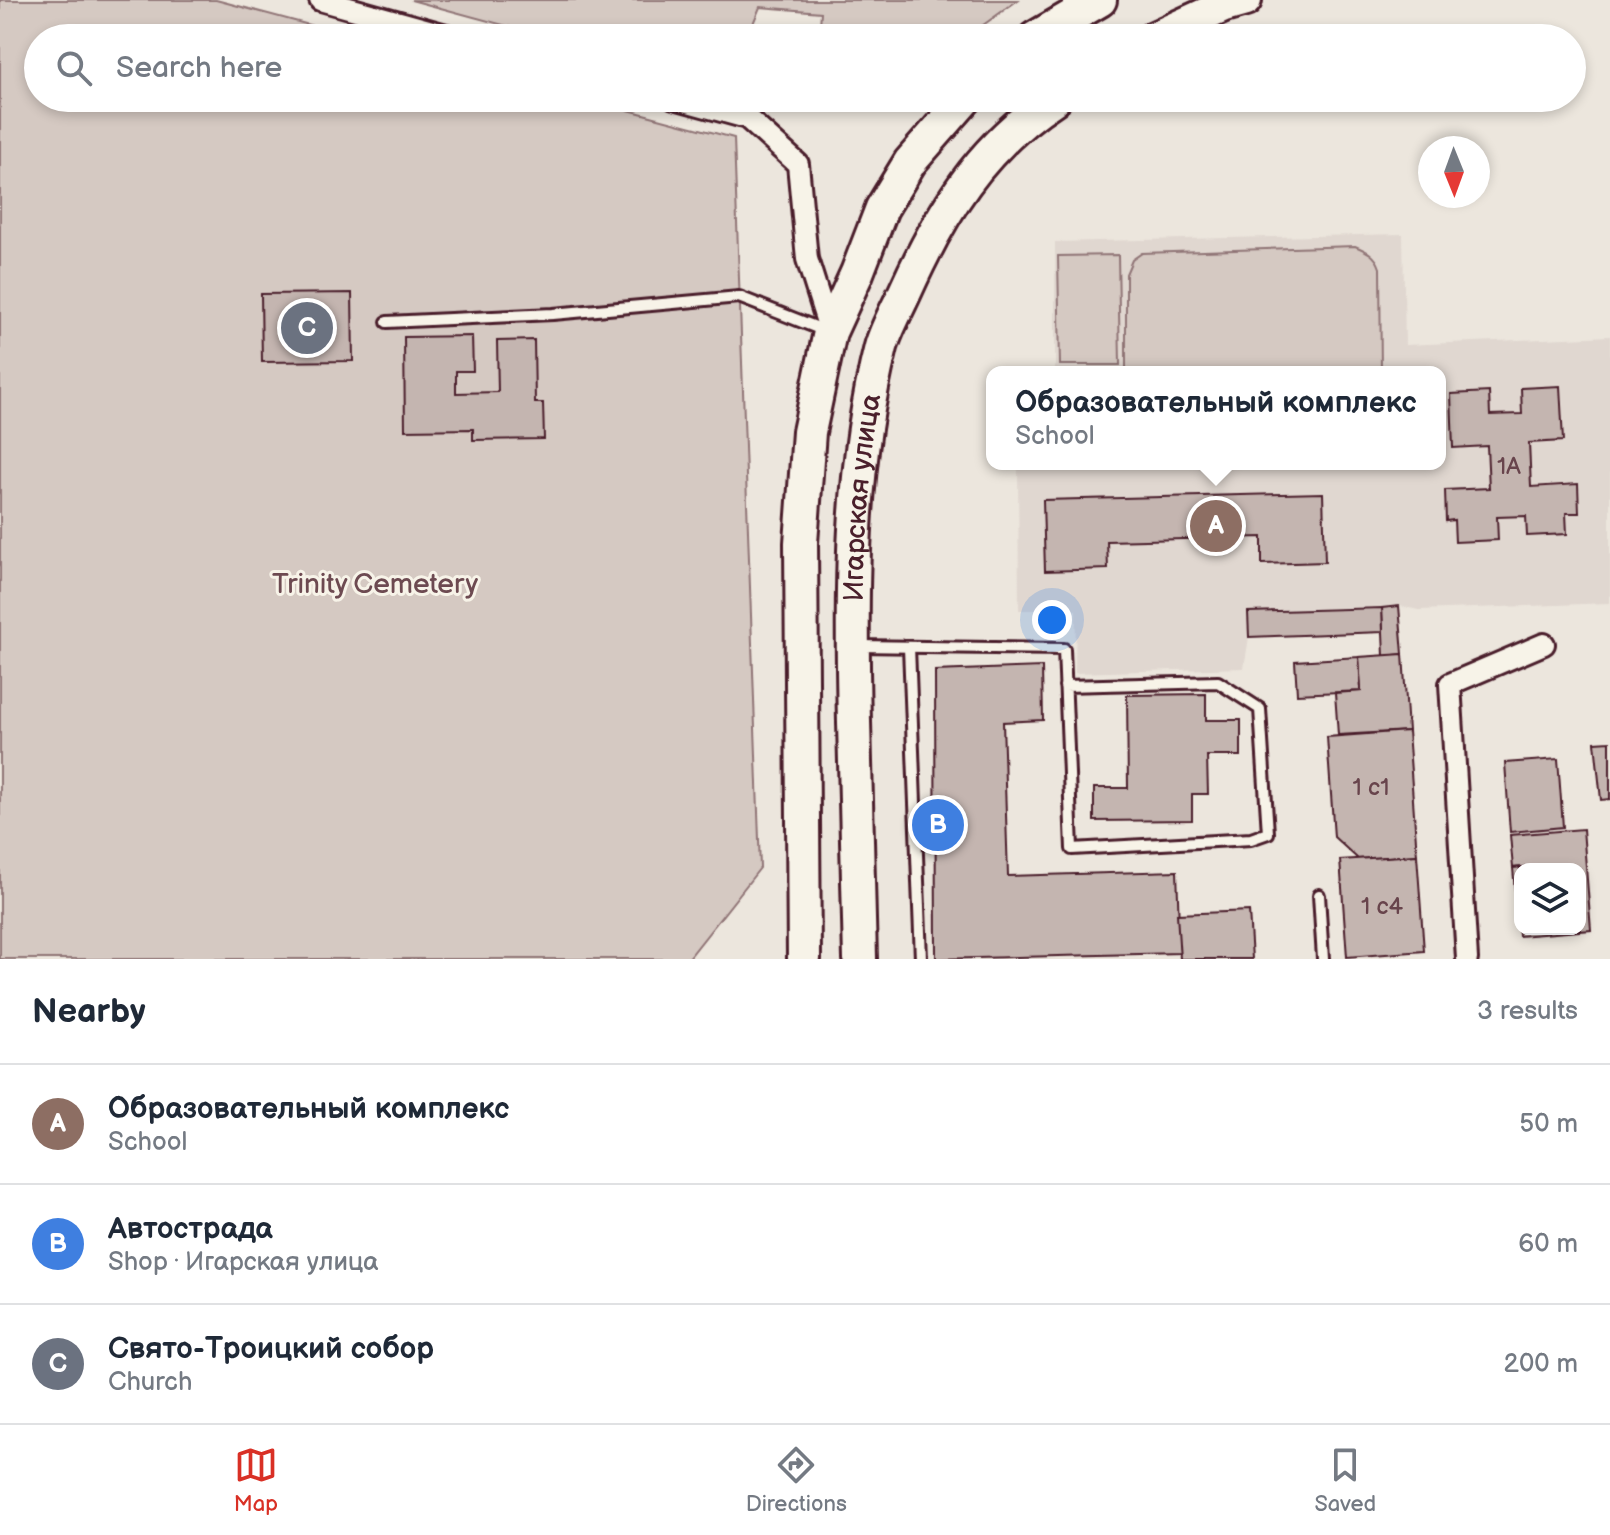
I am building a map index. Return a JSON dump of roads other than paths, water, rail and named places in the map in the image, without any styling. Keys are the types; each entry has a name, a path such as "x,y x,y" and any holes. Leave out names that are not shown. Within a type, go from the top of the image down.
{"main road":[{"path":"1059,24 1100,0"},
{"path":"1185,24 1245,0"},
{"name":"Игарская улица","path":"804,959 801,543 809,432 830,332 882,208 910,162 954,112"},
{"name":"Игарская улица","path":"860,959 852,646 860,448 882,344 924,250 983,158 1038,112"}],"street":[{"path":"320,0 407,24"},
{"path":"725,112 747,118 798,164 807,259 830,332"},
{"path":"1467,959 1450,684 1544,644"}],"lane":[{"path":"387,322 553,314 739,297 830,332"},
{"path":"852,646 1064,649 1065,686 1072,849 1251,839 1268,833 1260,709 1218,682 1065,686"},
{"path":"909,647 921,959"},
{"path":"1319,895 1323,959"}],"place":[{"name":"Свято-Троицкий собор","path":"307,328"},
{"name":"Образовательный комплекс","path":"1216,526"},
{"name":"Автострада","path":"938,825"}],"park label":[{"name":"Trinity Cemetery","path":"375,583"}]}
